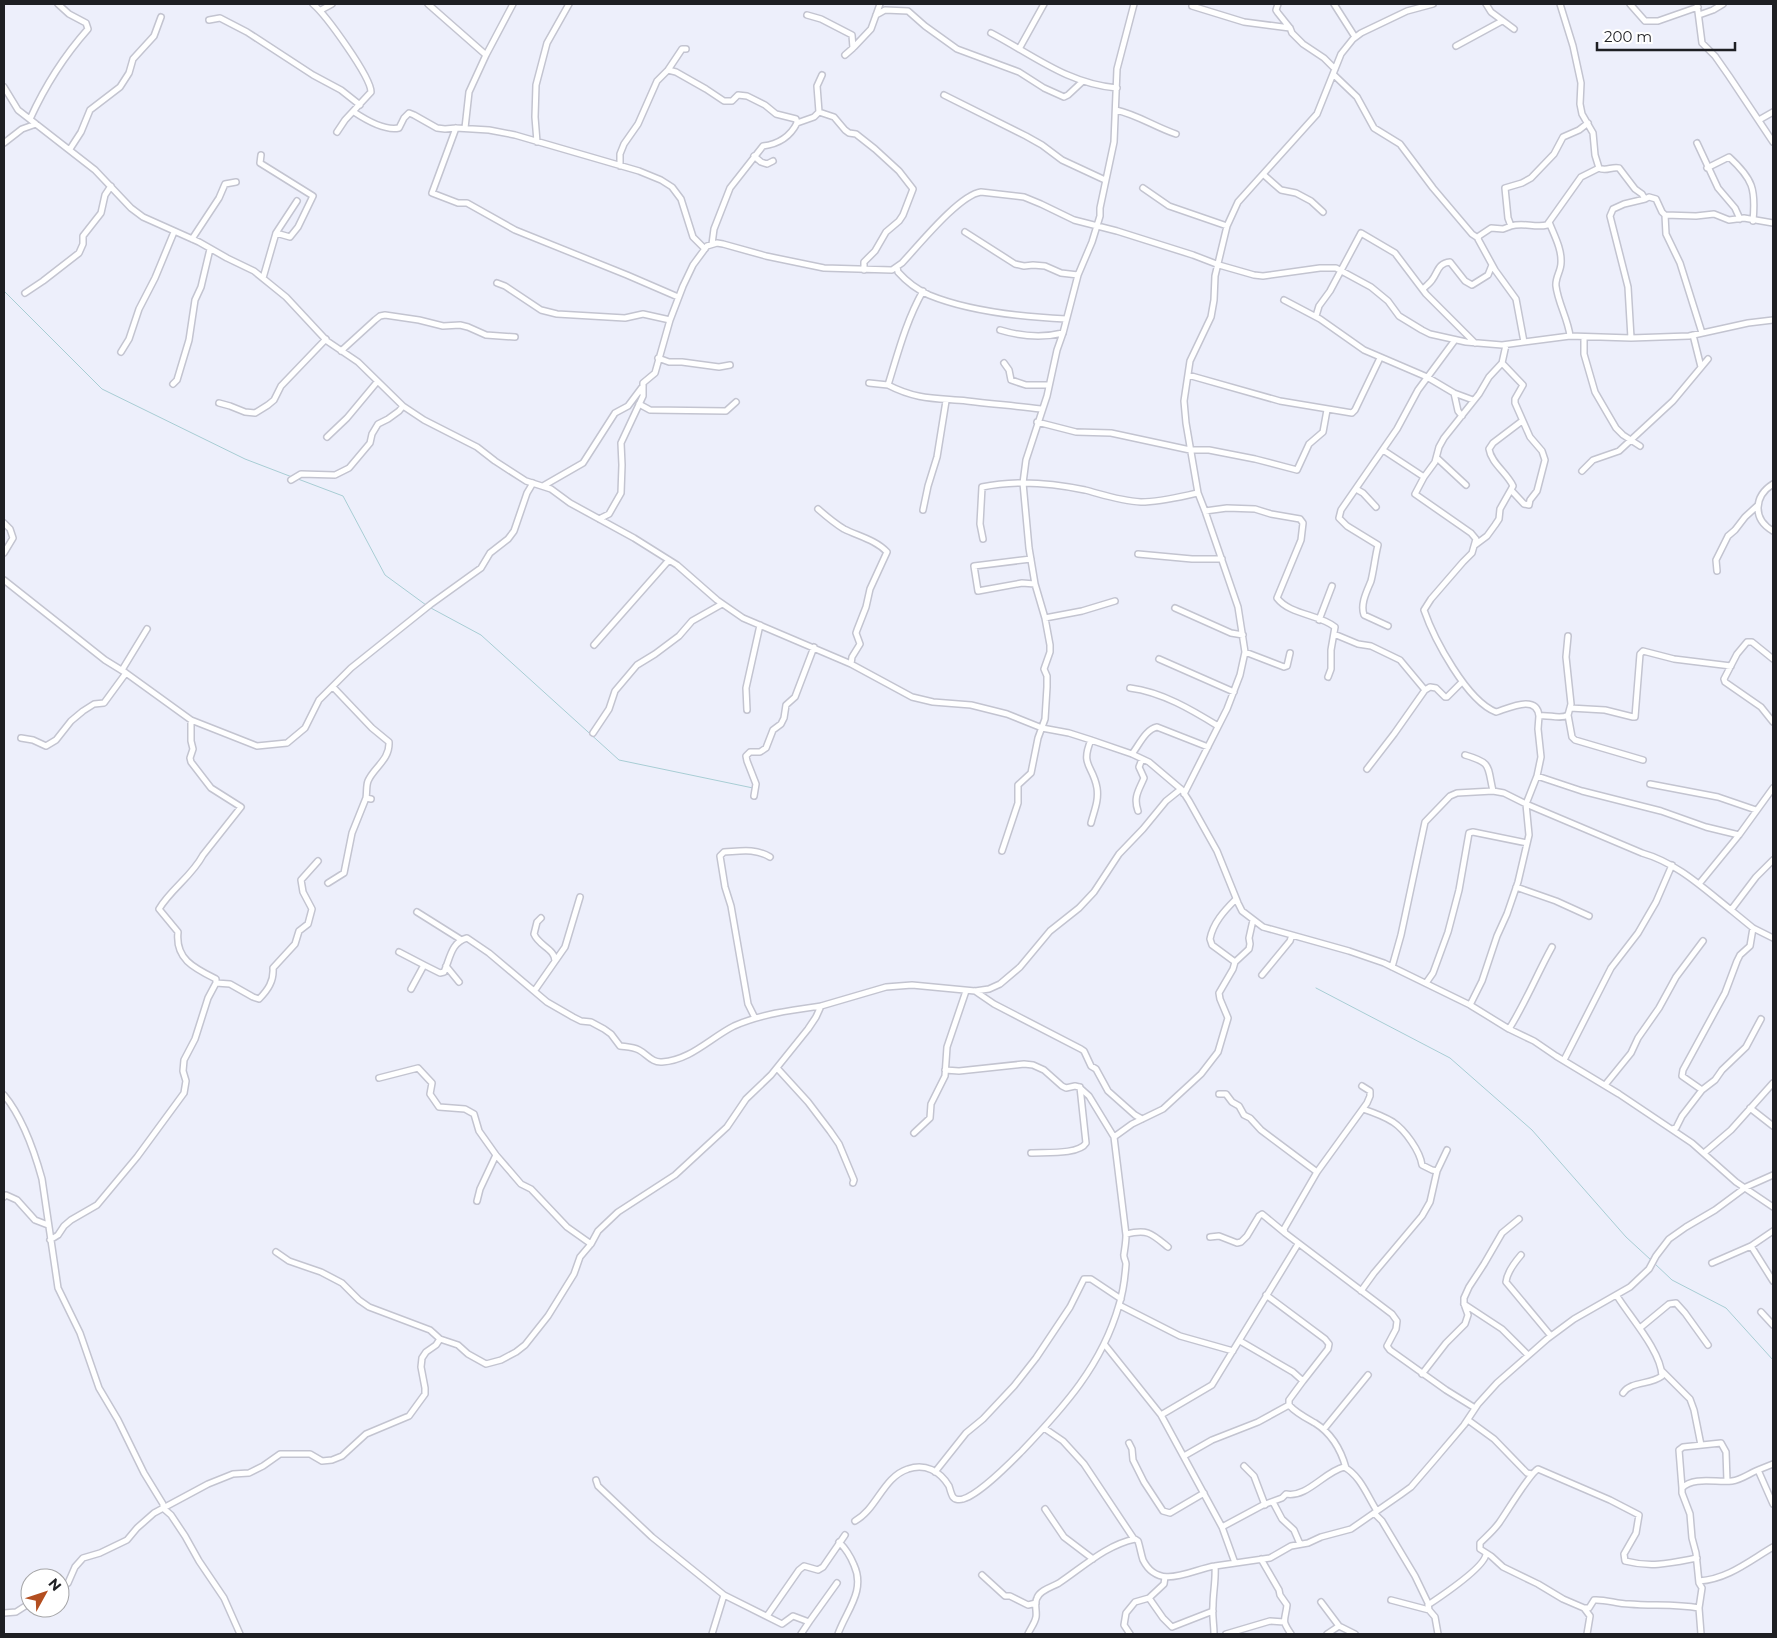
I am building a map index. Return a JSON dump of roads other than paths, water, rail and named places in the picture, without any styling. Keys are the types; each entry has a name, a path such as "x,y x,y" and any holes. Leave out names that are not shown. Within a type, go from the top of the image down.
{"street":[{"path":"30,119 42,92 71,48 88,29 86,23 69,14 58,4"},
{"path":"313,4 321,10 371,86 371,92 336,132"},
{"path":"321,10 332,4"},
{"path":"428,4 486,55"},
{"path":"465,128 469,92 513,4"},
{"path":"537,142 535,117 536,85 547,43 568,4"},
{"path":"845,55 871,30 880,4"},
{"path":"1019,49 1044,4"},
{"path":"1002,851 1018,803 1018,785 1031,773 1033,757 1045,719 1047,676 1044,669 1050,652 1045,618 1035,584 1031,560 1023,483 1026,460 1049,385 1078,275 1092,242 1100,216 1105,180 1114,142 1117,69 1134,4"},
{"path":"1185,4 1244,22 1290,28"},
{"path":"1278,4 1276,10 1292,33 1303,44 1324,58 1357,97 1374,128 1400,144 1433,188 1472,234 1478,238 1492,265 1516,300 1524,342"},
{"path":"1334,4 1355,37"},
{"path":"417,912 460,939 467,938 473,941 535,990 547,1002 573,1018 591,1022 604,1029 611,1034 620,1046 638,1049 654,1061 660,1063 676,1060 696,1051 734,1026 755,1018 796,1009 821,1006 875,989 903,985 975,991 989,989 1000,984 1020,966 1050,930 1074,913 1094,892 1119,854 1166,801 1182,792 1208,747 1240,675 1245,652 1238,608 1206,511 1198,493 1184,401 1190,361 1211,317 1215,276 1219,265 1218,257 1227,226 1238,202 1317,114 1341,54 1355,37 1410,6 1433,4"},
{"path":"1486,4 1491,12 1514,29"},
{"path":"1560,4 1574,46 1580,83 1582,114 1588,123 1594,139 1595,154 1599,168"},
{"path":"1630,4 1645,21 1658,21 1697,6 1702,43 1715,56 1773,142"},
{"path":"1699,15 1723,4"},
{"path":"876,15 885,10 908,11 957,49 1018,72 1044,88 1064,97 1083,80"},
{"path":"807,15 821,19 852,35 853,48"},
{"path":"70,149 81,132 90,110 120,87 129,73 133,58 154,36 161,18"},
{"path":"209,20 220,18 247,32 313,75 341,90 360,105"},
{"path":"1456,46 1502,21"},
{"path":"991,33 1057,72 1117,88"},
{"path":"620,166 620,154 624,144 638,124 657,81 668,70 682,49 686,49"},
{"path":"668,70 676,72 706,88 724,101 732,100 738,95 748,96 765,105 776,114 796,119 798,123"},
{"path":"712,244 714,229 728,191 754,156 763,146 772,145 783,140 793,132 798,123 814,117 819,112 817,86 822,75"},
{"path":"4,87 18,110 95,170 131,208 143,217 192,239 254,271 286,297 326,339 358,362 376,382 403,406 418,416 477,447 495,461 532,483 543,486 599,520 634,538 677,565 722,604 743,618 851,664 912,697 933,702 971,705 1007,714 1042,728 1070,733 1142,758 1166,775 1182,792 1217,851 1242,911 1253,920 1271,930 1350,951 1392,966 1470,1005 1534,1041 1672,1129 1704,1153 1736,1182 1773,1207"},
{"path":"944,95 1026,136 1062,160 1105,180"},
{"path":"1116,110 1139,117 1154,126 1176,134"},
{"path":"354,112 368,121 393,128 399,128 404,118 409,114 414,114 437,128 492,130 653,177 672,187 684,205 693,237 705,249"},
{"path":"819,112 834,117 845,130 856,134 876,149 899,171 913,189 903,215 886,232 873,254 864,262 864,270"},
{"path":"1759,120 1773,112"},
{"path":"1512,226 1508,218 1505,188 1531,178 1554,154 1563,137 1579,130 1588,123"},
{"path":"4,143 22,129 36,124"},
{"path":"456,128 432,193 458,203 467,203 515,230 678,297"},
{"path":"1697,143 1707,168 1718,188 1735,208 1740,218"},
{"path":"261,155 260,164 313,196 298,227 290,236 276,233"},
{"path":"754,156 767,164 773,161"},
{"path":"1707,168 1730,157 1739,165 1749,179 1753,189 1755,202 1753,221"},
{"path":"1478,238 1491,228 1504,229 1519,223 1547,225 1581,177 1599,168 1603,170 1619,168 1645,199"},
{"path":"1264,175 1281,190 1296,193 1311,200 1323,212"},
{"path":"192,239 219,198 225,184 236,182"},
{"path":"25,293 43,282 79,253 84,244 84,234 101,213 105,195 111,186"},
{"path":"1143,188 1169,206 1227,226"},
{"path":"543,486 583,463 615,413 628,406 647,379 655,373 678,297 693,265 705,249 712,244 723,244 766,256 824,268 892,270 898,267 958,204 973,193 980,192 1024,197 1074,220 1254,275 1262,276 1330,267 1341,270 1371,287 1388,301 1404,319 1430,334 1455,340 1506,345 1570,336 1630,338 1693,335 1748,323 1773,320"},
{"path":"1630,338 1628,287 1610,216 1613,209 1649,197 1655,198 1665,215 1666,234 1680,264 1702,333"},
{"path":"263,278 276,233 297,201"},
{"path":"1665,215 1696,216 1714,214 1729,220 1740,218 1773,224"},
{"path":"1549,222 1558,242 1561,264 1556,286 1570,336"},
{"path":"120,352 129,338 139,309 153,283 174,232"},
{"path":"965,232 1015,264 1045,266 1061,273 1078,275"},
{"path":"1316,316 1319,306 1330,291 1361,233 1395,253 1423,289 1475,343"},
{"path":"173,384 177,380 189,340 195,300 210,249"},
{"path":"1423,289 1434,278 1437,268 1445,262 1450,262 1465,281 1472,285 1488,275 1492,265"},
{"path":"898,267 898,272 901,276 922,291 944,300 1034,318 1066,319"},
{"path":"497,283 510,289 541,310 557,314 625,318 643,314 670,320"},
{"path":"888,386 902,337 922,291"},
{"path":"1284,300 1316,316 1364,350 1427,377 1454,394 1473,400"},
{"path":"342,350 375,320 385,315 444,326 460,325 486,335 515,338"},
{"path":"1000,330 1036,336 1050,336 1063,333"},
{"path":"1693,335 1701,367"},
{"path":"1584,337 1584,354 1595,392 1616,428 1640,446"},
{"path":"219,403 245,412 255,413 274,400 281,386 326,339"},
{"path":"1388,626 1364,615 1362,610 1378,545 1347,526 1339,518 1342,510 1397,429 1409,404 1455,340"},
{"path":"1470,1005 1482,981 1497,936 1508,914 1527,844 1529,827 1525,810 1537,776 1541,757 1538,710 1534,705 1526,703 1496,712 1492,710 1462,682 1442,649 1424,610 1431,599 1472,553 1476,539 1471,533 1415,494 1437,458 1438,447 1489,377 1502,363 1506,345"},
{"path":"658,358 669,362 682,362 720,368 730,365"},
{"path":"1188,375 1280,401 1352,413 1380,358"},
{"path":"1582,471 1594,460 1619,451 1673,401 1708,359"},
{"path":"1004,363 1009,370 1011,380 1026,385 1049,385"},
{"path":"1502,363 1522,385 1515,399 1522,421 1530,437 1542,452 1545,462 1537,490 1529,505 1524,504 1511,490"},
{"path":"327,436 347,418 376,382"},
{"path":"869,383 888,386 920,398 968,401 1041,410"},
{"path":"599,520 609,514 621,493 622,465 620,443 643,396 643,386"},
{"path":"1454,394 1458,411 1462,416"},
{"path":"923,510 937,456 946,401"},
{"path":"639,404 650,410 726,411 736,402"},
{"path":"292,480 302,474 335,475 348,468 370,443 372,434 378,424 388,420 403,406"},
{"path":"1038,422 1076,432 1111,433 1190,450 1217,452 1255,459 1297,470 1309,444 1323,432 1328,410"},
{"path":"1475,546 1487,536 1495,525 1500,509 1513,486 1510,479 1490,455 1489,449 1493,443 1522,421"},
{"path":"1383,450 1424,477"},
{"path":"1437,458 1466,485"},
{"path":"554,492 556,480"},
{"path":"4,580 105,660 124,671 192,720 257,746 287,743 304,728 319,700 352,668 424,610 481,568 490,553 508,539 514,531 532,483"},
{"path":"983,539 980,524 982,487 996,484 1023,483 1085,490 1104,496 1139,502 1156,502 1198,493"},
{"path":"1717,571 1716,560 1728,536 1757,506 1764,491 1773,484"},
{"path":"1356,490 1363,493 1376,507"},
{"path":"1757,506 1757,511 1767,527 1773,531"},
{"path":"1206,511 1227,508 1255,509 1300,519 1303,523 1300,540 1277,598 1281,602 1318,620 1333,625 1331,669 1328,677"},
{"path":"818,509 831,521 876,544 886,552 870,589 863,618 857,630 860,644 852,657 851,664"},
{"path":"4,523 10,529 13,538 4,553"},
{"path":"1138,554 1192,559 1222,559"},
{"path":"594,645 622,616 669,560"},
{"path":"1031,560 974,566 978,591 1022,583 1035,584"},
{"path":"1318,620 1332,586"},
{"path":"1045,618 1082,611 1115,601"},
{"path":"593,733 609,709 615,691 637,665 656,654 679,636 692,621 722,604"},
{"path":"1175,608 1230,633 1243,635"},
{"path":"747,710 746,688 760,625"},
{"path":"21,738 33,740 46,746 56,740 83,710 94,704 104,703 147,629"},
{"path":"1334,634 1358,644 1371,646 1400,660 1425,690"},
{"path":"1568,636 1566,657 1570,708 1568,715 1572,737 1575,740 1643,760"},
{"path":"1773,659 1752,642 1747,642 1737,654 1724,679 1725,682 1761,707 1773,722"},
{"path":"754,796 756,784 746,756 750,752 760,752 766,748 773,730 781,724 786,705 795,697 814,647"},
{"path":"1570,708 1605,710 1635,716 1640,654 1644,651 1674,659 1730,666"},
{"path":"1245,652 1284,667 1289,663 1290,653"},
{"path":"1159,659 1234,692"},
{"path":"1367,769 1425,690 1430,686 1436,688 1445,697 1462,682"},
{"path":"328,883 344,873 352,833 369,798 368,782 382,763 389,747 389,742 372,728 333,686"},
{"path":"1130,688 1162,696 1218,726"},
{"path":"1538,716 1545,715 1563,718 1568,715"},
{"path":"50,1240 58,1235 71,1220 97,1205 137,1156 184,1093 186,1081 183,1071 184,1060 194,1039 208,998 216,983 216,979 197,970 184,960 177,942 178,932 159,908 166,897 199,863 203,855 242,807 211,788 191,762 190,758 193,749 191,740 192,720"},
{"path":"1132,754 1148,731 1157,727 1208,747"},
{"path":"1091,740 1086,761 1097,789 1095,812 1091,823"},
{"path":"1465,754 1483,760 1487,764 1493,791"},
{"path":"1138,811 1135,801 1138,788 1144,778 1139,767 1142,758"},
{"path":"1537,776 1582,791 1661,811 1706,827 1739,835"},
{"path":"1650,784 1718,797 1756,810"},
{"path":"1699,884 1739,835 1773,788"},
{"path":"1392,966 1401,934 1424,822 1450,796 1457,793 1493,791 1504,793 1642,853 1659,858 1699,884 1753,928 1773,938"},
{"path":"1426,983 1433,973 1452,918 1459,890 1468,833 1473,832 1527,844"},
{"path":"755,1018 748,1004 731,906 725,887 720,856 724,852 752,850 770,857"},
{"path":"1731,910 1756,877 1773,860"},
{"path":"216,983 230,984 259,999 264,994 274,977 273,968 295,944 299,931 308,924 312,909 303,892 301,880 318,861"},
{"path":"1564,1060 1611,968 1638,933 1656,902 1672,865"},
{"path":"1516,887 1556,901 1589,916"},
{"path":"535,990 565,947 580,897"},
{"path":"1235,962 1212,945 1210,939 1221,915 1236,899"},
{"path":"541,918 537,922 534,934 540,944 555,956 553,965"},
{"path":"1114,1137 1142,1119 1158,1112 1168,1104 1201,1074 1218,1052 1228,1018 1219,993 1235,962 1249,949 1248,938 1253,920"},
{"path":"1702,1090 1682,1076 1683,1070 1725,993 1740,955 1750,946 1753,928"},
{"path":"1262,975 1290,941 1292,935"},
{"path":"399,952 440,973 444,972 453,949 460,939"},
{"path":"1604,1085 1631,1053 1638,1038 1659,1008 1676,977 1702,941"},
{"path":"1509,1028 1528,997 1552,947"},
{"path":"411,989 424,965"},
{"path":"446,966 459,982"},
{"path":"914,1133 930,1118 931,1104 945,1076 948,1047 966,991"},
{"path":"975,991 994,1004 1081,1049 1091,1066 1096,1069 1108,1091 1142,1119"},
{"path":"276,1252 289,1261 321,1272 342,1283 369,1307 430,1330 440,1339 458,1345 468,1354 486,1364 501,1360 525,1345 548,1316 574,1274 580,1257 591,1244 598,1231 618,1212 674,1175 727,1128 746,1098 777,1068 816,1017 821,1006"},
{"path":"1672,1129 1676,1128 1682,1116 1702,1090 1715,1080 1722,1070 1746,1047 1761,1020"},
{"path":"854,1521 870,1508 891,1480 905,1470 917,1466 930,1468 941,1476 957,1500 964,1499 995,1476 1044,1428 1090,1371 1105,1345 1121,1299 1126,1264 1124,1256 1126,1234 1114,1137 1089,1096 1080,1087 1066,1088 1062,1086 1044,1070 1033,1065 1024,1064 959,1071 946,1070"},
{"path":"379,1078 418,1068 432,1083 430,1094 439,1108 465,1109 474,1114 479,1131 496,1156 522,1184 531,1189 567,1226 591,1244"},
{"path":"777,1068 808,1102 839,1144 854,1180 853,1183"},
{"path":"1704,1153 1730,1130 1773,1083"},
{"path":"1285,1233 1284,1229 1316,1172 1355,1118 1363,1110 1370,1092 1362,1086"},
{"path":"1031,1153 1080,1149 1084,1146 1086,1143 1080,1087"},
{"path":"1219,1094 1226,1094 1232,1102 1239,1106 1244,1115 1250,1118 1261,1130 1316,1172"},
{"path":"4,1095 14,1107 38,1163 58,1288 80,1332 99,1388 122,1425 144,1473 163,1508 186,1536 199,1561 224,1598 240,1634"},
{"path":"1750,1108 1773,1126"},
{"path":"1363,1110 1391,1121 1416,1147 1422,1165 1437,1171"},
{"path":"1361,1292 1374,1273 1422,1216 1430,1202 1437,1171 1448,1150"},
{"path":"477,1201 480,1189 496,1156"},
{"path":"1044,1428 1063,1441 1084,1464 1134,1539 1139,1543 1146,1565 1153,1571 1165,1577 1190,1574 1215,1566 1274,1556 1291,1546 1351,1529 1411,1487 1497,1383 1528,1355 1574,1319 1630,1287 1646,1273 1669,1239 1746,1187 1773,1175"},
{"path":"4,1197 6,1195 17,1200 35,1220 48,1225"},
{"path":"1210,1237 1219,1236 1237,1243 1241,1242 1262,1214 1298,1244 1392,1314 1397,1322 1396,1329 1387,1346 1390,1350 1422,1374 1475,1408"},
{"path":"1422,1374 1446,1343 1465,1324 1468,1314 1464,1298 1469,1287 1502,1233 1519,1219"},
{"path":"1126,1234 1140,1231 1149,1232 1168,1247"},
{"path":"1712,1264 1751,1246 1773,1231"},
{"path":"1161,1415 1212,1385 1298,1244"},
{"path":"1751,1246 1773,1281"},
{"path":"1521,1255 1506,1277 1506,1282 1551,1336"},
{"path":"935,1472 966,1433 983,1419 1014,1386 1036,1358 1070,1307 1084,1279 1091,1280 1121,1299"},
{"path":"1266,1295 1329,1344 1328,1349 1289,1400 1289,1405 1293,1410 1324,1429 1335,1443 1346,1468 1359,1480 1375,1512 1410,1567 1428,1607 1435,1617 1438,1634"},
{"path":"1617,1296 1622,1306 1640,1328 1662,1370 1690,1399 1701,1445"},
{"path":"1640,1328 1669,1304 1676,1303 1708,1346"},
{"path":"1464,1304 1502,1329 1528,1355"},
{"path":"1119,1306 1180,1336 1234,1351"},
{"path":"1761,1312 1773,1326"},
{"path":"70,1578 75,1567 81,1560 127,1540 139,1525 154,1513 208,1484 233,1474 249,1473 280,1454 310,1454 322,1461 332,1460 342,1456 366,1434 408,1416 425,1394 426,1388 421,1367 422,1358 440,1339"},
{"path":"1240,1341 1293,1372 1303,1381"},
{"path":"1105,1345 1161,1415 1222,1527 1235,1562"},
{"path":"1623,1393 1630,1386 1657,1379 1662,1376 1662,1370"},
{"path":"1324,1429 1368,1375"},
{"path":"1180,1396 1184,1402"},
{"path":"1184,1456 1212,1440 1258,1422 1289,1405"},
{"path":"1468,1420 1494,1439 1527,1474 1532,1474"},
{"path":"1701,1634 1699,1608 1702,1590 1692,1538 1690,1514 1682,1493 1680,1449 1720,1442 1724,1445 1726,1452 1727,1481"},
{"path":"1129,1443 1132,1449 1133,1460 1144,1482 1164,1511 1170,1513 1204,1493"},
{"path":"1682,1488 1685,1485 1701,1481 1733,1481 1773,1464"},
{"path":"1244,1466 1254,1476 1265,1504"},
{"path":"1222,1527 1265,1504 1282,1498 1286,1494 1292,1494 1310,1487 1340,1468 1346,1468"},
{"path":"1587,1634 1590,1616 1584,1608 1503,1567 1480,1549 1480,1543 1498,1524 1532,1474 1538,1469 1639,1514 1636,1533 1624,1554 1625,1561 1658,1565 1697,1558"},
{"path":"1758,1470 1773,1504"},
{"path":"596,1480 598,1486 652,1537 724,1595 782,1624 794,1616 809,1622"},
{"path":"1272,1502 1282,1519 1294,1530 1300,1544"},
{"path":"1045,1509 1064,1537 1093,1559"},
{"path":"767,1616 798,1570 804,1566 818,1570 834,1552 845,1535"},
{"path":"1028,1634 1036,1617 1036,1599 1039,1595 1113,1547 1134,1539"},
{"path":"838,1634 856,1596 859,1584 856,1569 847,1550 839,1542"},
{"path":"1699,1581 1716,1579 1739,1569 1773,1547"},
{"path":"1391,1600 1428,1607 1483,1562 1486,1554"},
{"path":"1261,1559 1287,1605 1284,1622 1291,1634"},
{"path":"1214,1634 1215,1566"},
{"path":"982,1575 1005,1596 1010,1596 1028,1605 1036,1603"},
{"path":"1130,1634 1124,1625 1126,1614 1135,1602 1149,1598 1164,1584 1165,1577"},
{"path":"809,1634 802,1632 837,1583"},
{"path":"712,1634 724,1595"},
{"path":"1149,1598 1172,1627 1213,1611"},
{"path":"1584,1608 1589,1608 1594,1600 1625,1604 1662,1604 1699,1608"},
{"path":"1321,1602 1339,1626 1355,1634"},
{"path":"4,1613 16,1612 20,1609"},
{"path":"1226,1634 1270,1621 1284,1622"},
{"path":"1327,1634 1339,1626"}],"waterway":[{"path":"4,291 102,389 245,459 292,477"},
{"path":"298,479 343,496 385,575 426,605"},
{"path":"429,607 481,635 619,760 753,788"},
{"path":"1316,988 1450,1058 1532,1130 1626,1237 1651,1260"},
{"path":"1654,1263 1672,1280 1726,1308 1773,1360"}]}
